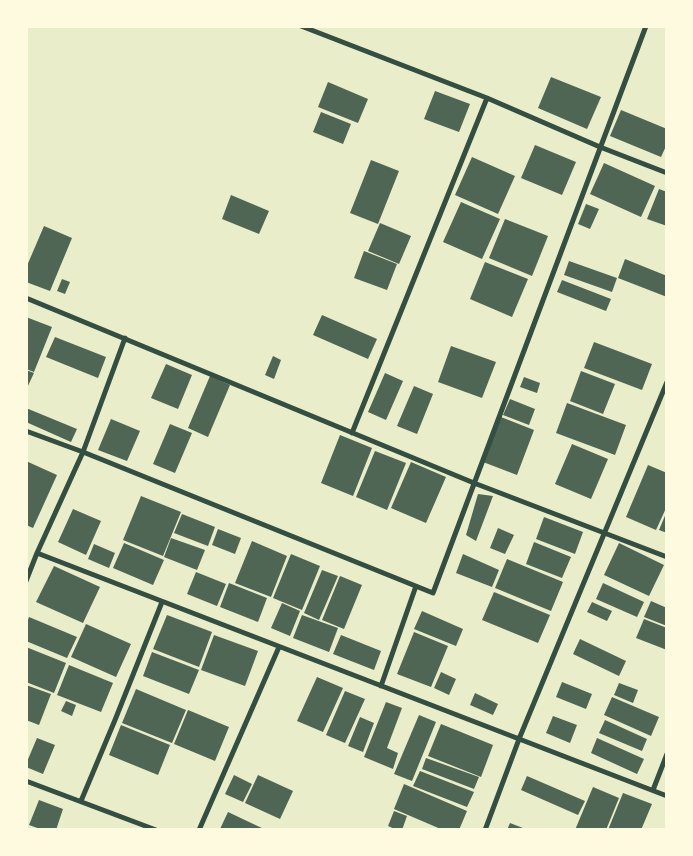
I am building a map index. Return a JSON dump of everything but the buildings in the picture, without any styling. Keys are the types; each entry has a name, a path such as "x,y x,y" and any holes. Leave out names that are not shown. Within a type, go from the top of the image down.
{"street":[{"path":"301,26 487,98 600,147 667,173"},
{"path":"26,431 433,592 646,26"},
{"path":"352,433 487,98"},
{"path":"26,298 474,483 667,557"},
{"path":"26,581 83,452 125,338"},
{"path":"485,830 519,739 667,382"},
{"path":"37,553 667,796"},
{"path":"381,686 416,586"},
{"path":"81,801 162,602"},
{"path":"199,830 279,647"},
{"path":"653,790 667,754"},
{"path":"26,780 156,830"}]}
